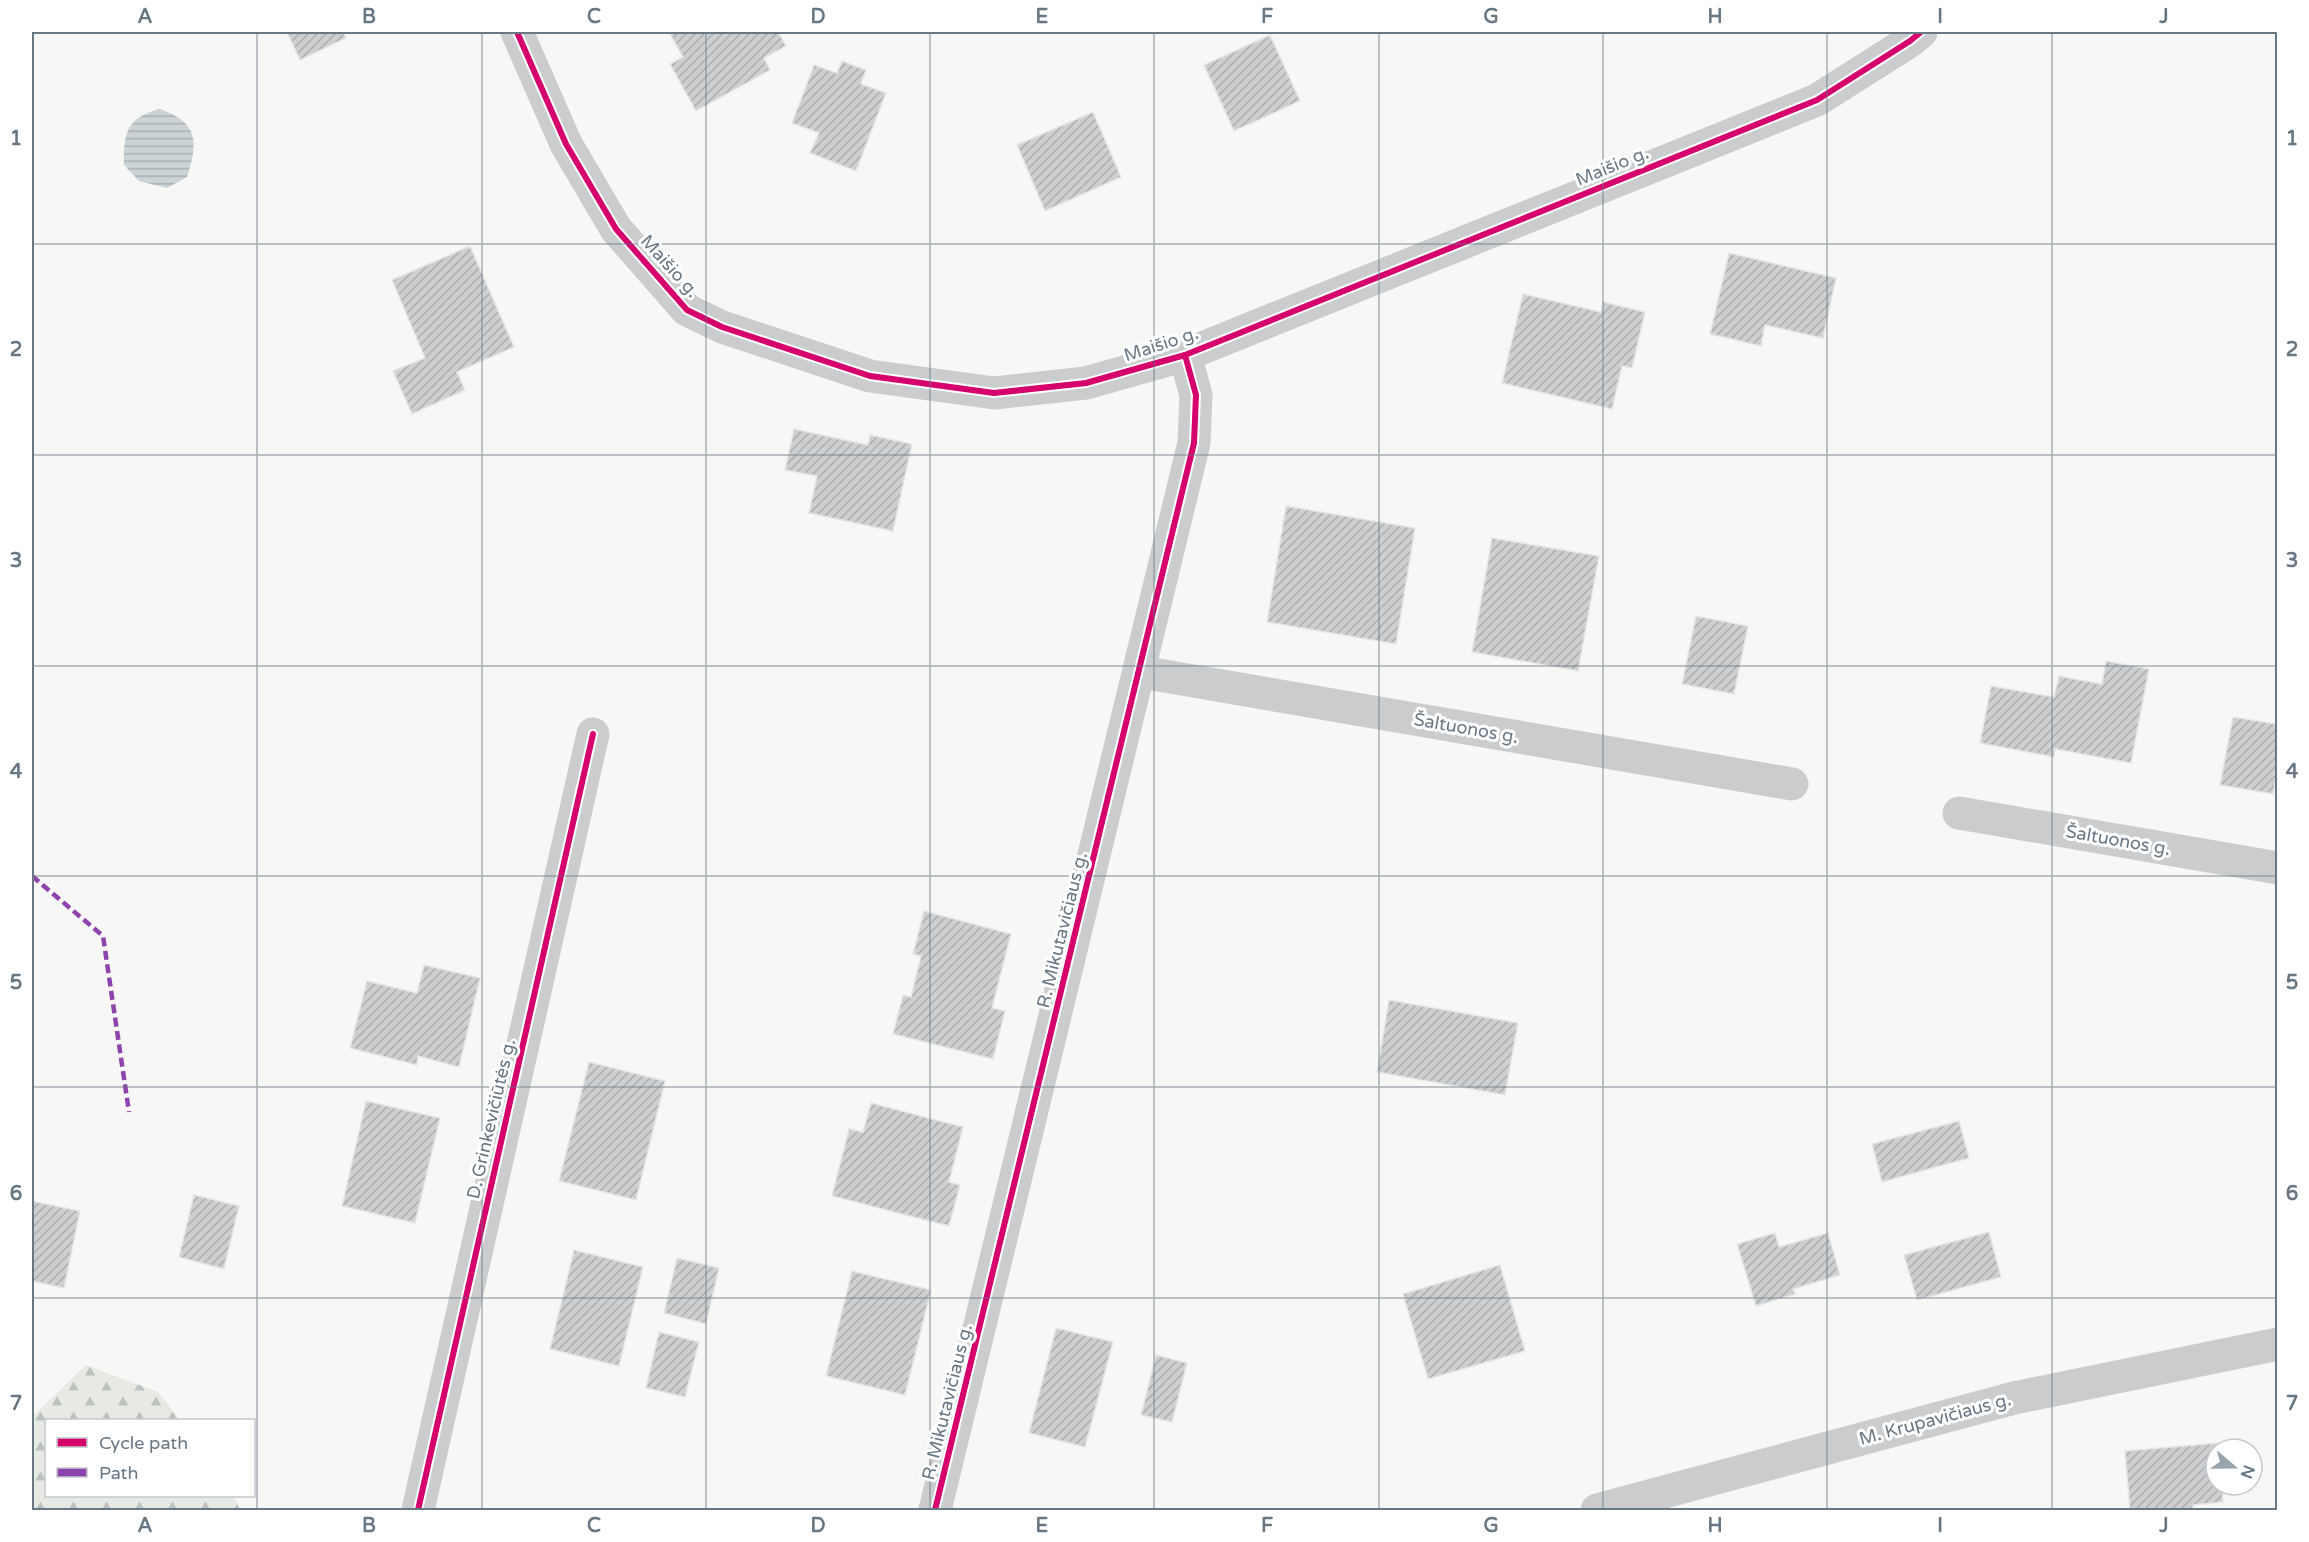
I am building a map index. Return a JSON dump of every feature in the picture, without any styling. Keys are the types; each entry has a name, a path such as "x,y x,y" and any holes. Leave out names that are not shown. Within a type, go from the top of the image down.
{"street":[{"name":"Maišio g.","path":"517,32 566,144 616,229 687,310 722,327 870,376 993,393 1086,383 1185,355 1816,100 1921,32"},
{"name":"R. Mikutavičiaus g.","path":"935,1510 1141,672 1194,443 1196,395 1185,355"},
{"name":"Šaltuonos g.","path":"1141,672 1792,784"},
{"name":"D. Grinkevičiūtės g.","path":"418,1510 593,734"},
{"name":"Šaltuonos g.","path":"1959,813 2277,868"},
{"name":"M. Krupavičiaus g.","path":"1597,1510 2014,1398 2277,1344"}],"green space":[{"path":"86,1365 158,1392 179,1419 45,1419 45,1497 234,1497 240,1510 32,1510 32,1417"}],"shaded area":[{"path":"160,109 189,127 194,144 187,177 167,188 139,181 124,165 126,135 129,128 140,117"}],"building":[{"path":"287,32 343,32 346,38 300,60"},
{"path":"669,32 778,32 786,46 764,58 770,70 696,111 670,64 683,57"},
{"path":"1270,35 1300,101 1234,131 1204,65"},
{"path":"842,61 866,70 861,84 886,93 856,171 810,153 819,133 792,123 814,65 837,73"},
{"path":"1093,112 1121,177 1045,211 1017,145"},
{"path":"470,246 514,347 457,372 465,390 412,414 393,371 425,358 392,280"},
{"path":"1729,253 1836,278 1823,338 1765,325 1761,346 1710,334"},
{"path":"1523,294 1601,312 1603,302 1645,312 1632,368 1622,366 1612,409 1502,383"},
{"path":"794,429 868,445 870,435 912,444 893,531 809,513 817,476 785,470"},
{"path":"1286,506 1415,528 1396,644 1267,622"},
{"path":"1492,538 1599,556 1578,671 1472,652"},
{"path":"1696,616 1748,626 1734,694 1682,684"},
{"path":"2106,661 2149,669 2131,763 2055,749 2054,757 1980,743 1991,686 2054,697 2059,676 2102,684"},
{"path":"2277,715 2278,769 2273,794 2220,785 2233,717 2276,724"},
{"path":"924,911 1011,934 992,1008 1005,1011 993,1059 893,1034 903,995 911,997 921,956 913,954"},
{"path":"424,965 480,978 459,1067 418,1056 417,1065 350,1048 367,981 417,993"},
{"path":"1389,1000 1518,1023 1505,1095 1377,1072"},
{"path":"589,1062 665,1081 636,1200 559,1181"},
{"path":"366,1101 440,1118 415,1223 342,1206"},
{"path":"871,1103 963,1127 949,1182 960,1185 949,1226 832,1196 849,1129 863,1132"},
{"path":"1959,1121 1969,1158 1882,1182 1872,1144"},
{"path":"194,1195 239,1206 224,1269 179,1257"},
{"path":"32,1201 80,1211 64,1288 32,1281"},
{"path":"1989,1232 2001,1277 1917,1300 1904,1255"},
{"path":"1775,1233 1779,1247 1828,1233 1840,1275 1793,1289 1795,1294 1756,1306 1737,1244"},
{"path":"574,1250 643,1267 619,1366 550,1349"},
{"path":"677,1258 719,1268 706,1324 664,1313"},
{"path":"1500,1265 1525,1351 1428,1379 1403,1294"},
{"path":"852,1271 931,1290 905,1395 826,1376"},
{"path":"1056,1328 1113,1342 1085,1447 1029,1433"},
{"path":"659,1332 699,1342 685,1397 646,1388"},
{"path":"1156,1355 1187,1363 1172,1422 1141,1415"},
{"path":"2204,1444 2204,1497 2223,1497 2223,1502 2193,1505 2193,1510 2130,1510 2125,1451"}],"marked path":[{"path":"32,876 103,936 129,1112"}],"cycle path":[{"path":"517,32 566,144 616,229 687,310 722,327 870,376 994,393 1086,383 1185,355 1817,100 1921,32"},
{"path":"935,1510 1194,443 1196,395 1185,355"},
{"path":"418,1510 593,734"}]}
